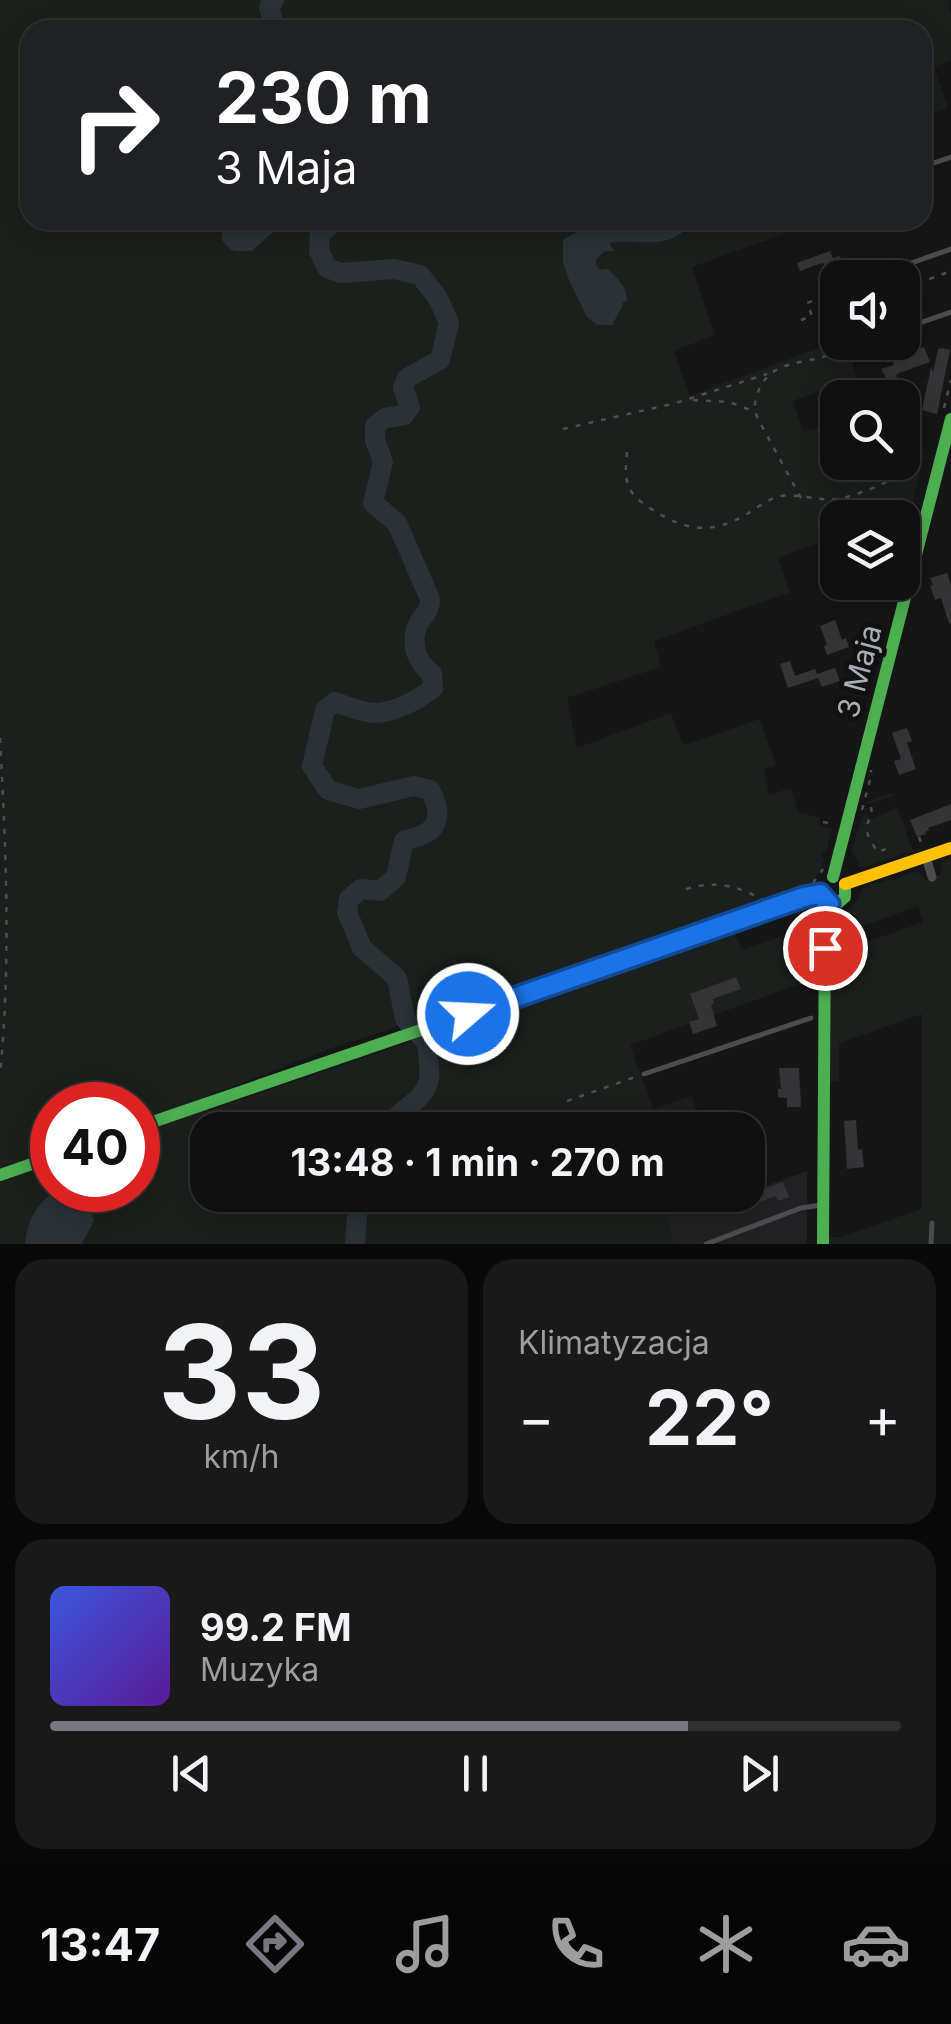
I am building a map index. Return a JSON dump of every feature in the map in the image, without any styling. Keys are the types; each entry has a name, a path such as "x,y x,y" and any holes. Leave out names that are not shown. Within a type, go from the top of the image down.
{"street":[{"name":"3 Maja","path":"839,881 856,781 951,419"},
{"path":"922,845 932,877"},
{"path":"823,1244 825,880 839,881 922,845 951,848"},
{"path":"160,1119 771,909 825,898 838,903 845,898 839,881"},
{"path":"0,1175 30,1164"}],"lane":[{"path":"920,260 951,249"},
{"path":"920,323 951,312"},
{"path":"644,1074 811,1018"},
{"path":"706,1244 802,1208 824,1205"},
{"path":"931,1244 932,1223"}],"path":[{"path":"920,282 951,272"},
{"path":"801,320 812,316 807,303 820,298"},
{"path":"564,430 687,400 794,362 820,358"},
{"path":"768,374 755,399 755,412 801,498"},
{"path":"687,400 729,402 755,412"},
{"path":"626,452 628,490 672,522 710,528 734,521 780,496 838,499 876,487 922,462 940,463"},
{"path":"0,738 6,850 0,1074"},
{"path":"871,807 867,828 878,852 890,847"},
{"path":"823,822 835,825"},
{"path":"912,841 922,845"},
{"path":"686,889 712,884 733,886 766,901 771,909"},
{"path":"567,1101 644,1074"}],"shaded area":[{"path":"0,0 951,0 951,60 934,67 948,108 935,113 932,20 20,20 20,230 794,230 692,267 715,335 674,351 690,396 820,347 820,360 851,360 857,378 820,380 820,391 793,401 803,432 820,426 820,480 918,480 913,500 820,500 820,542 778,558 790,592 654,641 661,667 567,698 577,748 671,713 683,745 760,719 776,765 764,769 769,795 791,788 798,812 820,818 819,825 832,829 815,879 798,894 759,908 757,904 470,1006 418,1017 337,1046 208,1096 209,1110 733,928 742,950 811,926 814,979 630,1045 653,1109 692,1096 697,1112 190,1112 190,1212 671,1212 666,1214 674,1244 0,1244"},
{"path":"580,230 685,230 659,242 609,243 614,251 605,251 596,259 600,270 608,269 625,291 627,301 622,302 612,325 597,325 587,317 563,263 563,240"},
{"path":"892,793 913,851 861,868 851,851 863,815 867,814 870,820 897,808 892,796 867,802"},
{"path":"951,858 951,1244 828,1244 828,1237 839,1237 922,1209 922,1014 839,1043 839,1081 829,1082 830,926 836,916 853,906 863,888 913,872 920,873 925,880 940,875 942,863","holes":["918,906 923,922 864,943 840,946 841,926 865,925"]},
{"path":"807,1171 807,1244 674,1244 666,1215 765,1212 765,1186"},
{"path":"91,1212 94,1220 82,1244 25,1244 34,1214"}],"building":[{"path":"830,251 833,258 839,256 842,260 820,260 820,264 800,271 797,263"},
{"path":"924,347 930,362 899,373 898,380 887,380 881,369 894,365 892,360 920,360 920,348"},
{"path":"938,349 950,350 937,414 922,410 931,367 933,372"},
{"path":"947,573 951,585 949,623 941,598 935,600 930,586 930,578"},
{"path":"835,620 849,647 827,655 820,626"},
{"path":"790,661 795,676 835,668 840,681 822,687 818,678 788,688 780,664"},
{"path":"907,728 912,741 907,743 916,769 899,775 894,761 901,759 892,733"},
{"path":"951,804 951,820 928,828 926,834 917,837 910,820"},
{"path":"736,977 741,989 713,999 717,1026 693,1034 689,1022 699,1019 690,994"},
{"path":"779,1068 799,1068 801,1107 787,1107 787,1098 778,1097"},
{"path":"856,1120 858,1150 862,1149 864,1167 847,1169 844,1121"},
{"path":"783,1182 789,1197 765,1200 765,1188"}],"waterway":[{"path":"273,20 269,8 274,0"},
{"path":"234,230 232,237 236,241 248,241 260,230"},
{"path":"324,230 320,232 319,251 327,268 341,273 394,269 420,275 438,298 449,323 440,360 407,378 403,388 410,407 404,415 385,418 375,426 375,440 383,462 373,503 397,523 430,599 414,643 421,663 432,674 433,688 390,711 374,713 335,702 325,710 312,766 328,790 359,799 414,786 430,790 436,803 433,827 404,841 396,877 380,891 361,889 349,899 347,912 362,948 397,978 405,1019 427,1043 427,1086 402,1112"},
{"path":"355,1244 357,1212"}],"traffic: fast":[{"path":"833,877 951,419"},
{"path":"829,903 838,903 845,897 845,884"},
{"path":"160,1119 820,893"},
{"path":"823,1244 825,920 829,903"},
{"path":"0,1175 30,1165"}],"traffic: slow":[{"path":"845,884 951,848"}],"route":[{"path":"468,1014 820,894 829,904 825,948"}]}
